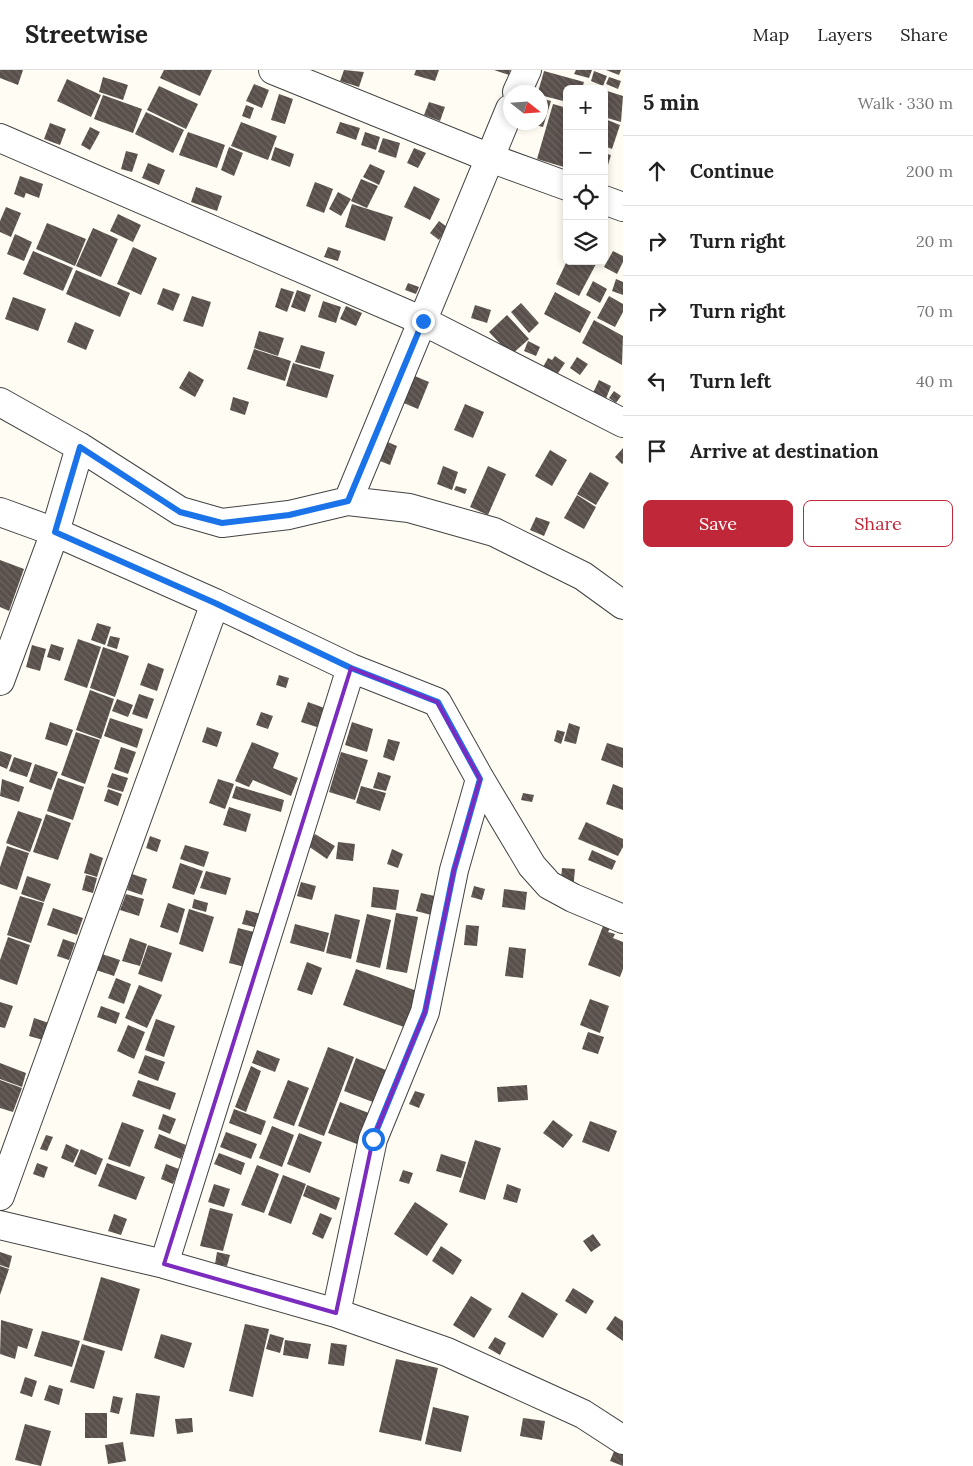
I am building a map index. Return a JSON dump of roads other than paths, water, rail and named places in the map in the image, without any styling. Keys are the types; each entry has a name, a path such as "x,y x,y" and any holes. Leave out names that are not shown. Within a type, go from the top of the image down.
{"street":[{"path":"273,70 490,158 563,185"},
{"path":"521,85 527,70"},
{"path":"348,501 503,126"},
{"path":"0,138 423,321 623,423"},
{"path":"608,201 623,207"},
{"path":"0,402 80,447 180,512 222,523 289,515 348,501 409,508 494,532 583,576 623,605"},
{"path":"0,682 55,532 80,447"},
{"path":"0,512 55,532 215,603 351,668 438,702 480,779 532,866 549,885 573,898 623,919"},
{"path":"0,1196 215,603"},
{"path":"164,1264 351,668"},
{"path":"336,1313 373,1139 425,1012 454,870 480,779"},
{"path":"0,1225 164,1264 336,1313 455,1356 583,1414 623,1440"}]}
